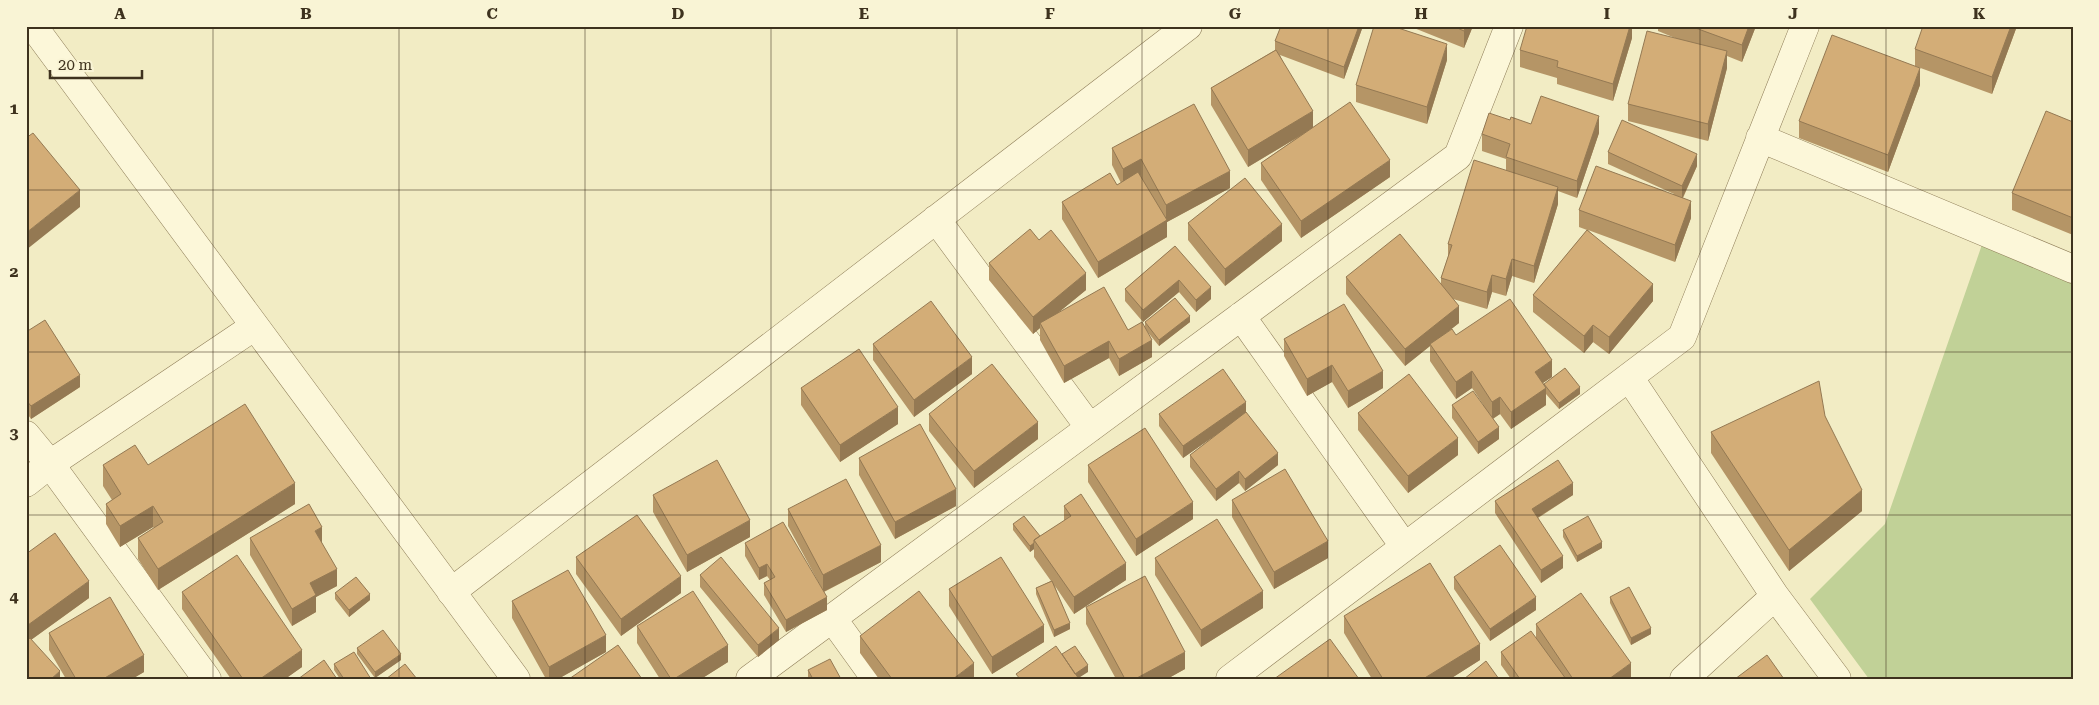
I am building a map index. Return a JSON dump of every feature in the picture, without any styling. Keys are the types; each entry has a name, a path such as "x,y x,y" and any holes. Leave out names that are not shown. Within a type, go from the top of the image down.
{"street":[{"path":"33,26 516,679"},
{"path":"451,592 1188,26"},
{"path":"750,679 1458,156 1509,26"},
{"path":"1230,679 1682,336 1804,26"},
{"path":"1760,138 2073,269"},
{"path":"936,219 1090,428"},
{"path":"1241,316 1404,546"},
{"path":"26,483 50,464 254,326"},
{"path":"1629,377 1774,596 1837,679"},
{"path":"26,435 50,464 197,675"},
{"path":"1684,679 1774,596"},
{"path":"832,618 876,679"}],"green space":[{"path":"1985,236 2073,277 2073,679 1869,679 1810,599 1885,524"}],"building":[{"path":"1281,26 1359,26 1344,67 1275,41"},
{"path":"1374,26 1392,26 1447,44 1427,107 1356,85"},
{"path":"1453,26 1466,26 1464,31"},
{"path":"1527,26 1630,26 1613,84 1557,67 1558,61 1520,50"},
{"path":"1690,26 1749,26 1742,45"},
{"path":"1923,26 2011,26 1992,77 1915,49"},
{"path":"1647,31 1727,51 1708,124 1628,104"},
{"path":"1832,35 1920,68 1888,155 1799,121"},
{"path":"1276,50 1313,111 1248,150 1211,88"},
{"path":"1541,96 1599,116 1577,181 1506,157 1510,144 1482,134 1489,113 1510,120 1511,117 1531,124"},
{"path":"1350,102 1390,160 1301,221 1261,163"},
{"path":"1194,104 1230,171 1166,205 1141,159 1123,169 1112,148"},
{"path":"2046,111 2073,122 2073,218 2012,193"},
{"path":"1622,120 1697,154 1682,186 1608,152"},
{"path":"33,133 80,190 26,233 26,138"},
{"path":"1474,160 1558,187 1534,266 1512,259 1506,279 1492,275 1487,292 1441,278 1452,245 1448,244"},
{"path":"1596,166 1691,201 1675,245 1579,210"},
{"path":"1138,172 1167,220 1098,262 1062,202 1110,173 1117,185"},
{"path":"1245,178 1282,224 1225,269 1188,223"},
{"path":"1030,229 1039,240 1051,230 1086,273 1033,317 989,263"},
{"path":"1587,230 1653,284 1609,337 1593,325 1584,336 1533,295"},
{"path":"1400,234 1459,306 1405,349 1346,277"},
{"path":"1175,246 1211,287 1196,300 1179,280 1143,310 1125,289"},
{"path":"1104,287 1128,330 1142,322 1152,340 1119,359 1109,341 1064,366 1040,323"},
{"path":"1175,298 1190,316 1159,340 1145,322"},
{"path":"1510,299 1552,360 1535,372 1546,388 1511,412 1500,397 1492,402 1472,371 1456,382 1430,344 1452,329 1456,335"},
{"path":"931,301 972,357 914,400 873,344"},
{"path":"1344,304 1383,371 1348,391 1332,365 1307,379 1284,339"},
{"path":"45,320 80,375 31,406 26,400 26,332"},
{"path":"859,349 898,407 840,445 801,388"},
{"path":"992,364 1038,422 974,471 929,414"},
{"path":"1565,368 1580,387 1559,403 1544,384"},
{"path":"1223,369 1246,402 1183,446 1159,414"},
{"path":"1409,374 1458,438 1408,476 1358,413"},
{"path":"1819,381 1825,416 1862,490 1789,550 1711,432"},
{"path":"1473,391 1499,427 1478,442 1452,405"},
{"path":"245,404 295,483 158,569 138,538 163,522 153,506 120,526 106,504 121,494 103,465 135,445 148,465"},
{"path":"1246,412 1278,453 1245,479 1239,471 1216,489 1190,455"},
{"path":"920,424 956,489 895,522 859,458"},
{"path":"1145,428 1193,502 1136,539 1088,465"},
{"path":"717,460 750,520 687,555 653,495"},
{"path":"1558,460 1573,483 1532,509 1563,556 1541,570 1495,501"},
{"path":"1285,469 1328,541 1274,572 1232,500"},
{"path":"846,479 881,545 823,575 788,509"},
{"path":"1081,494 1126,563 1074,597 1034,540 1071,516 1064,506"},
{"path":"309,504 322,527 315,531 337,569 310,583 316,595 292,609 250,538"},
{"path":"637,515 681,576 621,619 576,557"},
{"path":"1024,516 1040,536 1030,546 1013,524"},
{"path":"1588,516 1602,542 1577,556 1563,530"},
{"path":"1217,519 1263,591 1201,630 1155,558"},
{"path":"783,522 827,597 786,620 764,583 775,577 767,564 759,568 745,543"},
{"path":"55,533 89,581 28,625 26,622 26,554"},
{"path":"1500,545 1536,597 1490,629 1454,577"},
{"path":"237,555 302,650 260,679 243,679 182,592"},
{"path":"721,557 779,628 758,645 700,575"},
{"path":"1001,557 1044,625 992,657 949,589"},
{"path":"1430,563 1480,644 1423,679 1383,679 1344,616"},
{"path":"568,570 606,635 549,667 512,601"},
{"path":"1145,576 1185,652 1135,679 1125,679 1086,607"},
{"path":"356,577 370,594 349,610 335,593"},
{"path":"1052,581 1070,623 1054,630 1036,588"},
{"path":"1629,587 1651,628 1631,638 1610,597"},
{"path":"693,591 728,645 674,679 671,679 637,626"},
{"path":"919,591 974,663 953,679 892,679 860,636"},
{"path":"1581,593 1631,663 1609,679 1573,679 1536,624"},
{"path":"110,597 144,655 103,679 76,679 49,633"},
{"path":"383,630 401,654 375,672 357,648"},
{"path":"1531,631 1566,679 1520,679 1501,652"},
{"path":"30,638 60,671 51,679 26,679 26,642"},
{"path":"1330,639 1359,679 1274,679"},
{"path":"618,645 642,679 569,679"},
{"path":"1056,646 1079,679 1020,679 1016,674"},
{"path":"1075,646 1088,665 1075,674 1062,654"},
{"path":"354,652 371,679 344,679 334,664"},
{"path":"1767,655 1784,679 1735,679"},
{"path":"830,659 841,679 813,679 808,670"},
{"path":"324,660 337,679 298,679"},
{"path":"1486,661 1499,679 1464,679"},
{"path":"405,664 417,679 386,679"}]}
